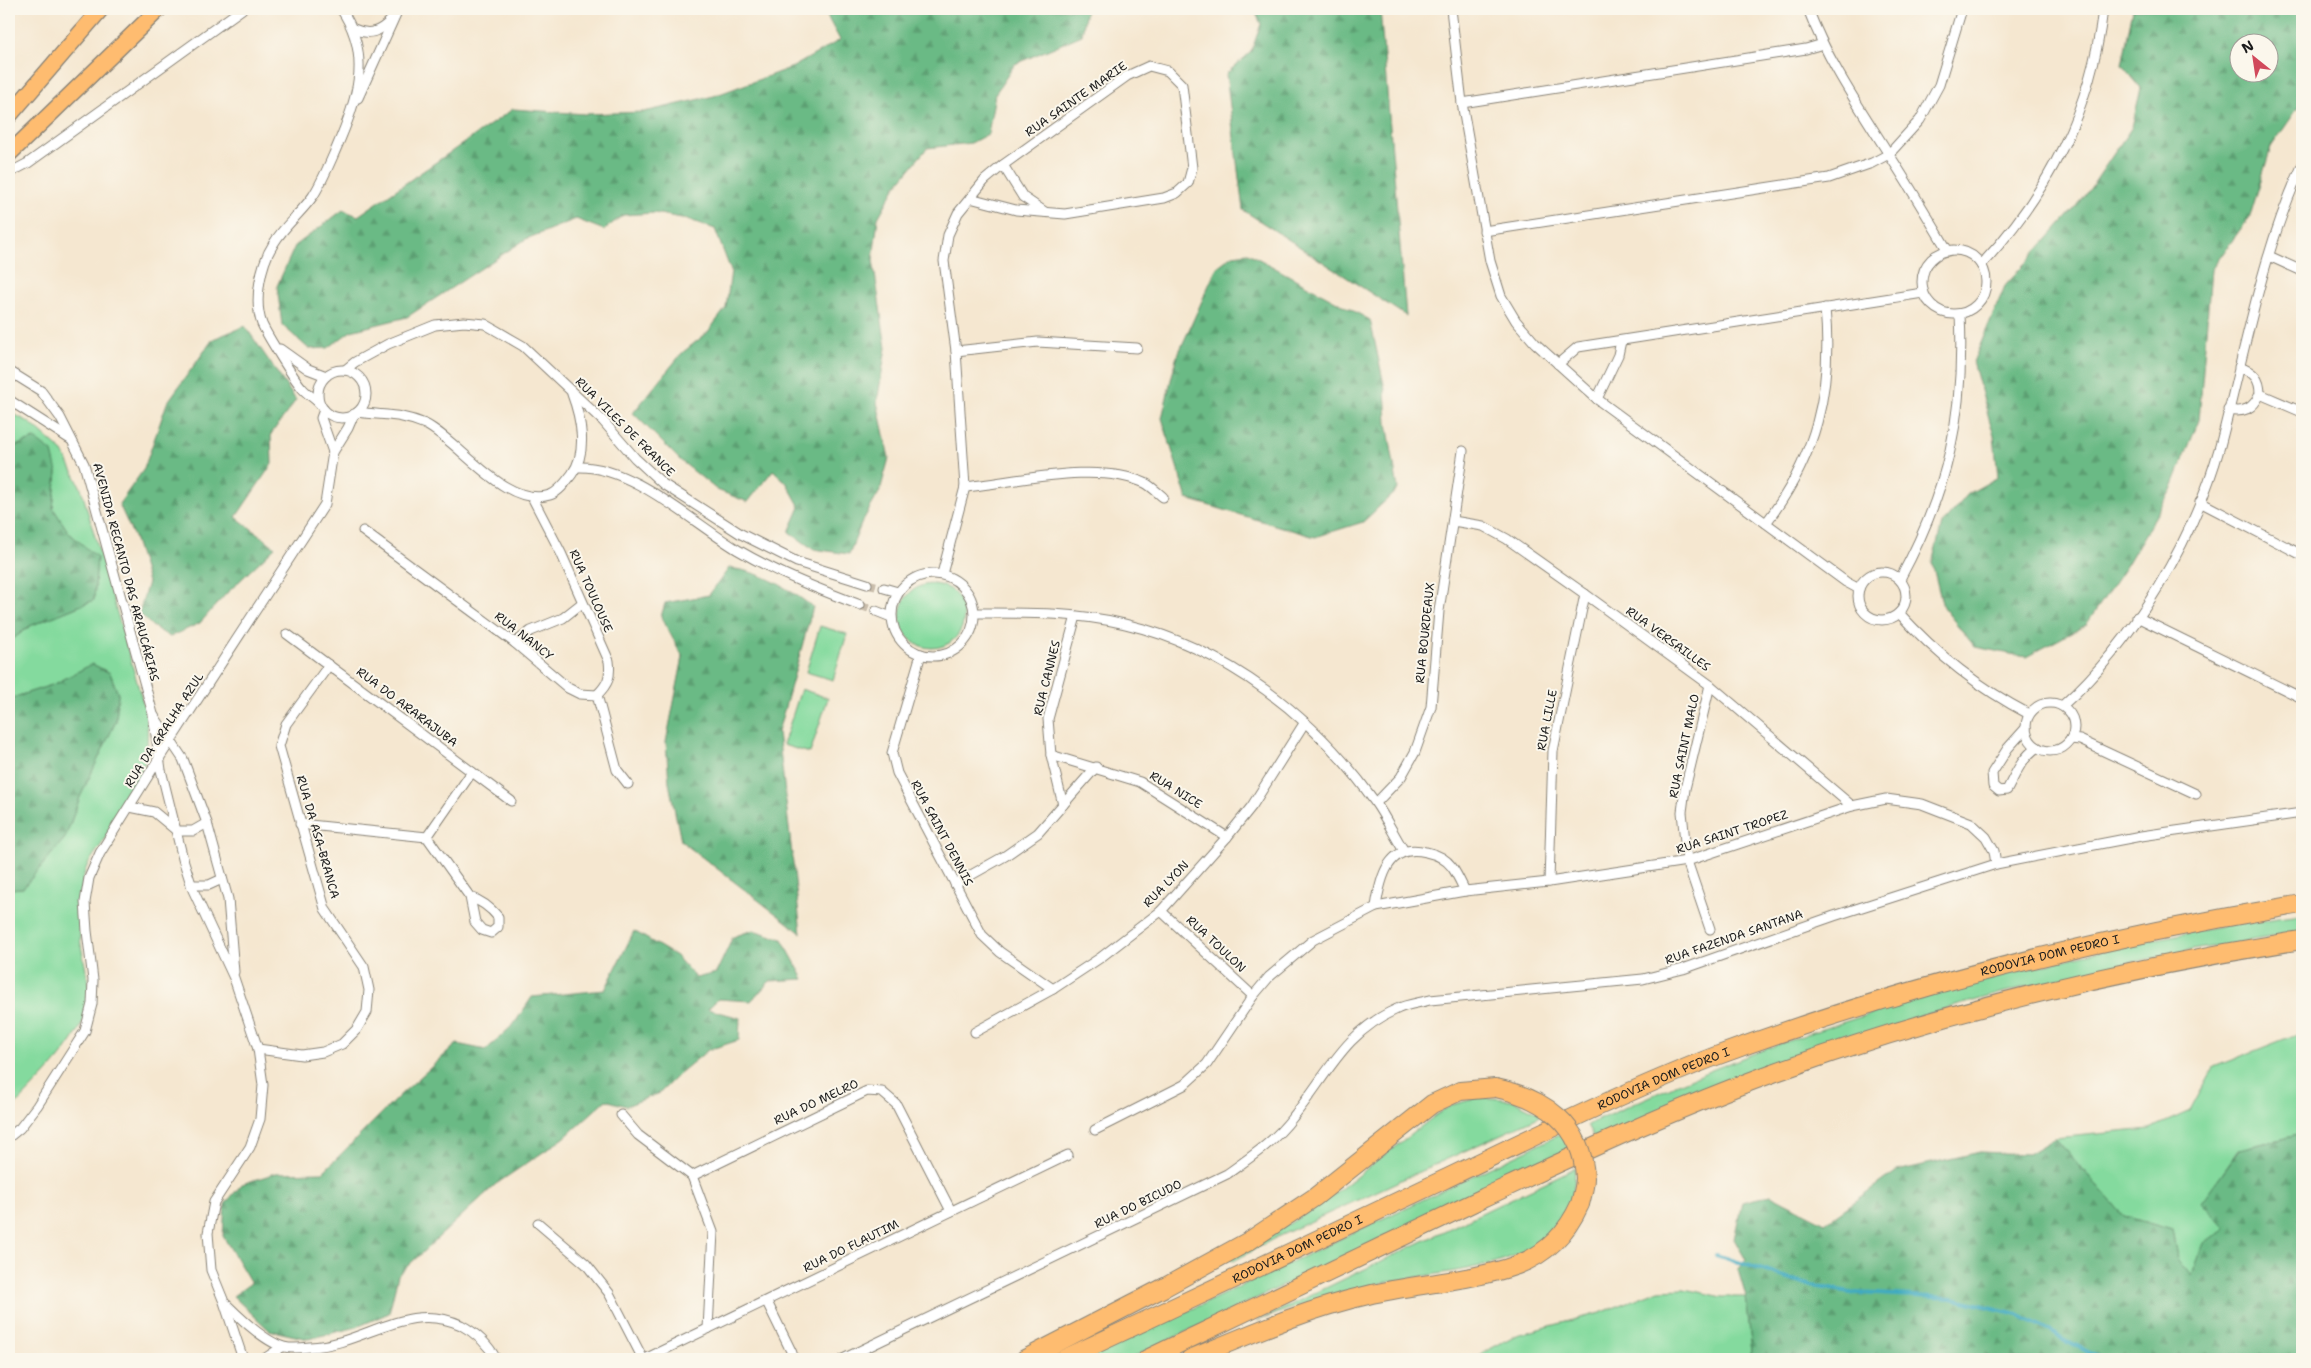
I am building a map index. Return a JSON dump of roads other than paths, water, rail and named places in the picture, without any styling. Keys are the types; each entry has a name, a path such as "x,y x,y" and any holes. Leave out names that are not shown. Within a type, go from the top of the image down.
{"highway":[{"name":"RODOVIA DOM PEDRO I","path":"1064,1359 1652,1082 1717,1056 1840,1012 2037,956 2203,920 2302,904"},
{"path":"1147,1359 1347,1262 1602,1143 1670,1113 1774,1073 1976,1008 2034,992 2162,964 2302,940"},
{"path":"1025,1359 1249,1241 1315,1197 1432,1104 1460,1091 1496,1088 1516,1092 1536,1100 1567,1125 1583,1159 1585,1180 1580,1204 1574,1219 1560,1238 1542,1252 1517,1265 1330,1304 1259,1330 1190,1359"}],"main road":[{"path":"9,116 101,9"},
{"path":"9,154 159,9"}],"street":[{"path":"9,173 28,163 242,9"},
{"path":"341,9 354,29 359,67 355,105"},
{"path":"1451,9 1462,103 1484,231 1492,272 1508,308 1535,343 1598,399 1766,524 1846,582 1859,589"},
{"path":"1808,9 1823,44 1853,100 1889,154 1948,251"},
{"path":"1484,231 1829,178 1872,163 1889,154 1920,120 1939,85 1962,9"},
{"path":"1981,265 2021,219 2060,157 2090,79 2103,9"},
{"path":"354,29 362,32 373,32 383,29 397,12"},
{"path":"322,406 318,388 326,376 339,369 358,376 364,384 366,394 364,404 356,413 349,417 339,418 329,415 322,406 301,388 262,323 259,303 262,271 274,243 312,196 328,169 397,12"},
{"path":"1462,103 1806,49 1823,44"},
{"name":"RUA SAINTE MARIE","path":"942,574 965,487 956,351 944,261 948,235 958,213 970,198 986,180 1003,165 1134,73 1149,66 1168,70 1182,85 1192,168 1188,183 1177,193 1164,198 1065,214 1016,210 970,198"},
{"path":"1003,165 1011,181 1023,197 1048,214"},
{"path":"2062,706 2111,653 2138,617 2176,553 2200,502 2220,447 2260,284 2277,228 2302,166"},
{"path":"1956,250 1970,254 1981,265 1986,280 1984,295 1974,307 1960,314 1953,315 1938,310 1932,306 1923,292 1922,277 1928,263 1934,257 1956,250"},
{"path":"2269,256 2302,270"},
{"path":"1558,364 1578,348 1923,292"},
{"path":"1766,524 1798,473 1819,417 1827,374 1828,352 1825,308"},
{"path":"1900,579 1930,518 1952,445 1961,388 1960,314"},
{"name":"RUA VILES DE FRANCE","path":"345,370 355,362 388,344 435,325 464,322 485,324 523,346 603,421 635,458 663,484 741,534 797,562 867,584"},
{"path":"1598,399 1618,355 1621,341"},
{"path":"956,351 1038,342 1138,348"},
{"path":"276,346 308,369 326,376"},
{"path":"2228,410 2236,412 2249,409 2260,394 2258,380 2254,375 2239,367"},
{"name":"AVENIDA RECANTO DAS ARAUCÁRIAS","path":"9,371 41,391 60,417 84,464 153,714 160,757 191,884 234,978"},
{"path":"356,413 398,414 426,425 507,488 532,497 551,495 564,486 577,467 582,434 579,411 570,390"},
{"path":"2260,394 2302,412"},
{"name":"AVENIDA RECANTO DAS ARAUCÁRIAS","path":"9,400 70,439"},
{"name":"RUA DA GRALHA AZUL","path":"322,406 321,418 333,452"},
{"name":"RUA DA GRALHA AZUL","path":"9,1137 20,1128 37,1106 85,1031 92,1004 93,980 86,931 85,902 89,878 100,853 160,757 325,504 333,452 356,413"},
{"name":"RUA BOURDEAUX","path":"1376,803 1401,777 1415,752 1431,707 1438,611 1463,451"},
{"path":"577,467 606,470 628,479 739,550 801,582 860,605"},
{"path":"965,487 1080,473 1117,476 1145,483 1163,497"},
{"name":"RUA TOULOUSE","path":"532,497 561,553 609,661 610,672 607,686 597,695"},
{"path":"2200,502 2302,555"},
{"name":"RUA VERSAILLES","path":"1453,521 1483,526 1507,539 1585,594 1710,685 1852,806"},
{"name":"RUA NANCY","path":"363,531 515,644 568,688 580,694 597,695"},
{"path":"1876,572 1889,572 1900,579 1907,596 1906,602 1899,613 1882,620 1865,612 1859,602 1859,589 1866,578 1876,572"},
{"path":"930,573 942,574 955,579 966,588 972,600 975,614 971,632 958,648 940,656 921,654 903,644 893,627 891,617 898,592 907,582 918,576 930,573"},
{"path":"884,588 898,592"},
{"name":"RUA LILLE","path":"1550,882 1553,751 1585,594"},
{"path":"515,644 531,631 564,618 582,603"},
{"path":"876,611 891,617"},
{"path":"975,614 1035,613 1076,616 1124,623 1169,636 1244,674 1305,722 1343,760 1376,803 1404,851"},
{"path":"1899,613 1929,645 1963,674 1999,698 2029,714"},
{"name":"RUA CANNES","path":"1063,805 1051,755 1048,719 1076,616"},
{"path":"2138,617 2302,698"},
{"name":"RUA DO ARARAJUBA","path":"287,634 511,801"},
{"name":"RUA SAINT DENNIS","path":"921,654 892,753 897,773 982,935 1000,952 1053,989"},
{"name":"RUA DA ASA-BRANCA","path":"258,1049 302,1055 323,1052 342,1044 357,1029 367,1012 369,990 364,967 325,909 279,746 286,724 329,665"},
{"name":"RUA SAINT MALO","path":"1710,685 1685,789 1682,812 1687,862 1710,929"},
{"path":"597,695 617,770 628,784"},
{"path":"2044,703 2056,703 2062,706 2071,715 2073,720 2071,739 2062,748 2056,750 2043,750 2037,747 2029,738 2026,728 2029,714 2044,703"},
{"name":"AVENIDA RECANTO DAS ARAUCÁRIAS","path":"153,714 183,759 207,823 228,899 234,978"},
{"name":"RUA LYON","path":"975,1032 1053,989 1100,958 1161,911 1252,806 1305,722"},
{"path":"2026,728 2008,748 1992,773 1994,786 1999,791 2007,790 2018,766 2037,747"},
{"path":"2071,739 2080,740 2196,794"},
{"name":"RUA NICE","path":"1051,755 1096,767 1140,782 1227,837"},
{"path":"955,884 1006,856 1038,833 1096,767"},
{"path":"427,837 472,772"},
{"name":"RUA SAINT TROPEZ","path":"1094,1130 1184,1085 1206,1064 1253,996 1269,977 1313,940 1376,907 1465,891 1550,882 1687,862 1852,806 1886,799 1922,804 1971,823 1986,837 1994,851 1996,864"},
{"path":"130,807 154,812 177,831 193,831 207,823"},
{"name":"RUA FAZENDA SANTANA","path":"1397,1008 1430,1000 1643,980 1683,969 1834,916 1996,864 2071,848 2211,825 2302,813"},
{"path":"300,824 427,837 470,898"},
{"path":"1376,907 1380,883 1387,864 1404,851 1419,850 1436,854 1452,866 1465,891"},
{"path":"191,884 210,884 222,879"},
{"name":"RUA TOULON","path":"1161,911 1253,996"},
{"path":"234,978 258,1049 263,1085 260,1118 250,1147 214,1202 208,1232 211,1270 224,1302 242,1359"},
{"name":"RUA DO BICUDO","path":"843,1359 1227,1174 1266,1147 1293,1118 1340,1052 1366,1027 1397,1008"},
{"name":"RUA DO MELRO","path":"692,1176 867,1091 882,1092 896,1104 951,1211"},
{"path":"621,1115 638,1135 692,1176 713,1232 708,1329"},
{"name":"RUA DO FLAUTIM","path":"644,1359 767,1302 1068,1155"},
{"path":"538,1223 586,1264 608,1293 644,1359"},
{"path":"224,1302 242,1321 282,1346 296,1348 321,1347 346,1341 392,1322 420,1316 447,1319 468,1329 484,1342 496,1359"},
{"path":"767,1302 792,1353"},
{"path":"264,1359 282,1346"}],"waterway":[{"path":"1716,1255 1812,1286 1857,1293 1952,1298 2018,1314 2101,1359"}],"tunnel":[{"path":"867,584 884,588"},
{"path":"860,605 876,611"}]}
